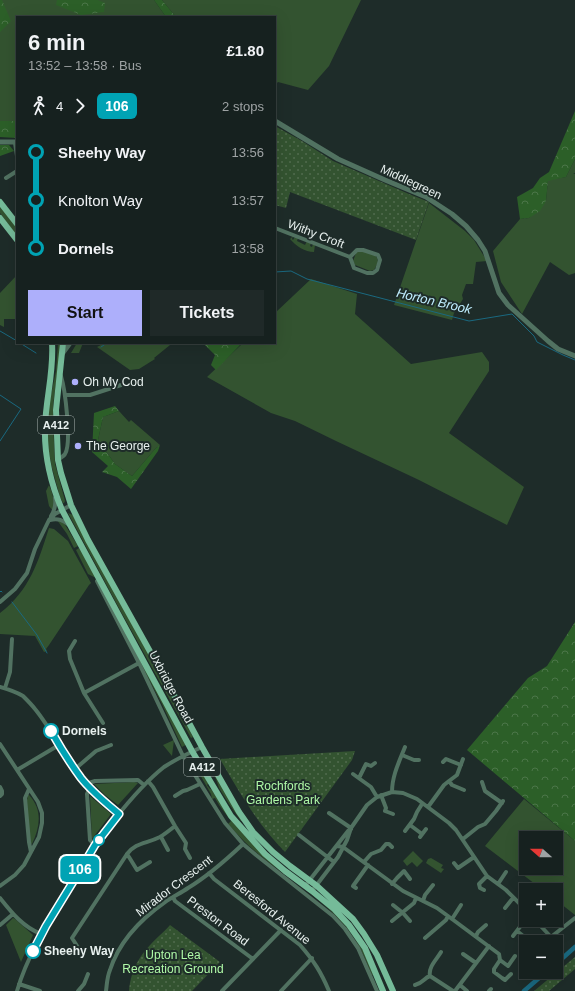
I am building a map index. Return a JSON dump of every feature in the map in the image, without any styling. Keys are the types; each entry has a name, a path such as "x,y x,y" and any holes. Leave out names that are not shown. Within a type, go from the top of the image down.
{"main road":[{"path":"0,202 16,223"},
{"path":"0,218 16,239"},
{"name":"Uxbridge Road","path":"52,344 51,377 46,411 45,444 49,471 55,492 70,526 192,751 232,816 265,854 334,909 349,925 365,948 383,991"},
{"name":"Uxbridge Road","path":"63,344 56,410 58,460 71,505 88,540 239,812 254,832 273,852 310,880 339,905 352,919 364,934 377,955 393,991"}],"street":[{"name":"Middlegreen","path":"276,122 338,158 384,180 426,197 452,214 466,226 485,251 500,294 508,305 558,349 575,356"},
{"path":"0,142 16,143"},
{"path":"6,178 16,172"},
{"name":"Withy Croft","path":"276,228 350,257 354,268 367,273 373,273 377,270 380,260 378,256 363,250 357,250 350,257"},
{"path":"62,354 69,344"},
{"path":"58,460 66,454 68,442 66,395 60,373"},
{"path":"66,395 90,395 121,385"},
{"path":"0,602 15,589 27,573 36,549 54,511 55,492"},
{"path":"49,520 71,505"},
{"path":"49,520 55,519 64,521 70,526"},
{"path":"97,581 139,663 183,756 225,823 243,844 333,916 345,929 358,948 376,991"},
{"path":"12,640 10,672 2,687 22,696 32,706 44,720 86,784 119,814"},
{"path":"75,641 70,651 70,659 84,693 103,723"},
{"path":"84,693 139,663"},
{"path":"0,744 38,802 42,813 42,823 39,837 24,865 15,875 0,886"},
{"path":"17,770 59,745"},
{"path":"75,769 96,751 111,745"},
{"path":"17,991 41,934 95,845 119,814 148,781 164,767 202,747"},
{"path":"392,792 394,777 405,747"},
{"path":"402,755 414,760 419,760"},
{"path":"443,762 446,759 461,765"},
{"path":"428,807 449,781 457,775 464,759"},
{"path":"359,778 366,764 371,766 375,763"},
{"path":"354,774 379,796 386,808 385,811 393,814"},
{"path":"86,784 95,781 138,780 144,785"},
{"path":"148,781 186,843 185,849 190,858"},
{"path":"449,781 452,785 464,790"},
{"path":"463,839 484,824 502,802 485,791 482,782"},
{"path":"175,796 200,784"},
{"path":"0,787 2,791 0,796"},
{"path":"29,788 25,798 31,852"},
{"path":"90,788 87,794 90,840 95,845"},
{"path":"305,886 351,828 367,805 379,796 392,792 403,793 417,799 449,823 463,839 487,876 506,890 519,903"},
{"path":"405,831 414,819 422,804"},
{"path":"329,813 351,828"},
{"path":"410,825 421,836 426,829"},
{"path":"79,949 72,938 127,854 136,845 150,842 161,837 175,826"},
{"path":"312,891 334,862 347,840 351,828"},
{"path":"299,835 334,862"},
{"path":"161,837 168,850"},
{"name":"Mirador Crescent","path":"106,991 109,971 115,957 123,943 133,931 150,914 209,873 243,844"},
{"path":"356,888 352,886 371,854 380,850 386,844 389,844 392,847"},
{"path":"337,846 343,847 392,884 437,908 476,936 499,954 500,960 494,969 494,972 505,980 511,974"},
{"path":"127,854 137,870 150,862"},
{"path":"454,864 458,868 474,857"},
{"path":"392,884 404,871 410,879"},
{"path":"498,884 506,872"},
{"name":"Beresford Avenue","path":"209,873 214,879 300,945 312,958 329,991"},
{"path":"484,890 480,888 479,884 487,876"},
{"path":"423,901 425,895 433,886"},
{"name":"Preston Road","path":"173,897 176,901 253,959"},
{"path":"0,898 13,914 32,930 41,934"},
{"path":"392,921 414,903 416,898"},
{"path":"505,908 514,898"},
{"path":"393,905 410,921"},
{"path":"425,938 450,917 461,905"},
{"path":"0,925 13,914"},
{"path":"554,935 574,922"},
{"path":"476,936 478,932 486,925"},
{"path":"513,936 520,927"},
{"path":"542,927 549,935"},
{"path":"222,991 281,930"},
{"path":"517,931 523,935"},
{"path":"430,976 454,991 488,946"},
{"path":"430,976 430,968 442,952"},
{"path":"463,954 476,963"},
{"path":"500,960 508,966 515,956"},
{"path":"281,991 312,958"},
{"path":"78,991 84,984 88,974"},
{"path":"415,985 421,984 428,976 430,976"},
{"path":"19,984 40,991"},
{"path":"460,985 468,991"}],"green space":[{"path":"0,0 154,0 165,16 16,16 16,121 0,121"},
{"path":"0,0 2,0 11,21 0,32"},
{"path":"57,0 98,0 105,3 104,12 81,15 56,5"},
{"path":"154,0 162,0 175,16 165,16"},
{"path":"162,0 361,0 329,66 308,90 278,82 276,84 276,16 175,16"},
{"path":"575,111 575,159 566,177 548,181 546,201 540,211 529,218 520,219 517,197 533,188 540,178 549,172"},
{"path":"0,121 16,121 16,138 0,137"},
{"path":"276,127 333,161 429,202 416,240 290,192 286,208 276,205"},
{"path":"0,145 9,145 14,151 0,156"},
{"path":"575,159 575,173 573,174 575,174 575,273 569,275 550,262 522,314 501,282 493,251 520,219 529,218 546,201 548,180 566,177"},
{"path":"429,203 465,231 474,240 487,261 476,262 473,284 466,284 462,295 463,299 454,313 452,320 394,305"},
{"path":"0,205 16,226 16,235 0,213"},
{"path":"304,227 314,230 310,238 310,234 304,232 302,235"},
{"path":"293,236 293,240 295,237 298,238 297,241 305,245 307,241 311,243 310,246 312,247 313,244 315,245 314,252 304,250 298,246 290,239"},
{"path":"360,250 376,256 378,261 374,270 370,271 355,265 353,261 356,253"},
{"path":"16,276 16,319 4,319 4,327 0,325 0,293"},
{"path":"311,279 357,294 355,314 411,364 482,352 489,362 489,371 449,433 524,487 507,525 419,480 295,421 271,413 207,377 242,344 276,344 276,312"},
{"path":"58,344 61,344 53,406 53,421 55,464 65,501 64,503 60,497 52,468 47,431 49,404 56,371"},
{"path":"76,344 83,344 79,353 71,353"},
{"path":"103,344 170,345 154,358 155,359 139,369 130,370 97,347"},
{"path":"204,344 241,344 216,370 211,365 215,355"},
{"path":"115,406 119,411 103,417 98,440 115,464 132,476 160,445 158,451 131,489 117,477 102,472 108,466 92,452 94,413"},
{"path":"119,411 129,422 131,420 160,445 132,476 115,464 98,440 103,417"},
{"path":"49,485 52,491 54,504 53,511 49,506 46,491"},
{"path":"68,513 73,515 193,737 191,738"},
{"path":"57,520 64,523 78,546 74,548 67,534"},
{"path":"49,528 54,529 68,541 91,583 46,649 47,651 44,652 35,636 0,634 0,613 19,595 32,575"},
{"path":"79,548 97,577 96,578 88,574 76,550"},
{"path":"97,581 189,743 182,747 162,704"},
{"path":"575,622 575,841 467,750 528,678 547,666"},
{"path":"174,740 172,756 163,745"},
{"name":"Rochfords Gardens Park","path":"355,751 352,760 285,852 266,831 242,796 220,759"},
{"path":"195,759 209,783 207,785 245,834 343,921 366,955 373,975 358,944 337,917 316,898 244,841 228,824 231,821 215,798 212,799 211,794 195,766 191,763"},
{"path":"206,759 244,820 241,821 219,788"},
{"path":"138,783 118,805 94,784"},
{"path":"28,795 36,807 39,819 37,831 32,844 28,841"},
{"path":"90,796 111,814 92,839"},
{"path":"524,799 563,831 519,831 519,872 485,846"},
{"path":"563,831 575,841 575,915 563,906 563,883 534,883 523,875 563,875"},
{"path":"413,851 423,861 417,867 412,862 407,866 403,861"},
{"path":"431,858 443,865 441,868 444,869 441,873 426,863 428,859"},
{"path":"13,918 33,935 21,962 6,925"},
{"name":"Upton Lea Recreation Ground","path":"170,925 220,962 192,991 129,991 132,975 138,960 147,948"},
{"path":"575,957 575,969 549,991 534,991 548,979 563,979 563,967"}],"waterway":[{"name":"Horton Brook","path":"276,272 291,271 307,279 469,321 512,314 534,336 537,342 575,360"},
{"name":"Horton Brook","path":"0,331 16,340"},
{"name":"Horton Brook","path":"22,344 36,353"},
{"name":"Horton Brook","path":"101,347 106,344"},
{"path":"0,395 21,409 0,441"},
{"path":"12,602 37,635 47,653"},
{"path":"563,958 575,947"},
{"path":"524,991 538,979"}],"bus line":[{"name":"106","path":"33,951 46,926 95,845 119,814 100,798 82,779 51,731"}],"place":[{"name":"Oh My Cod","path":"75,382"},
{"name":"The George","path":"78,446"},
{"name":"Dornels","path":"51,731"},
{"name":"Sheehy Way","path":"33,951"}]}
